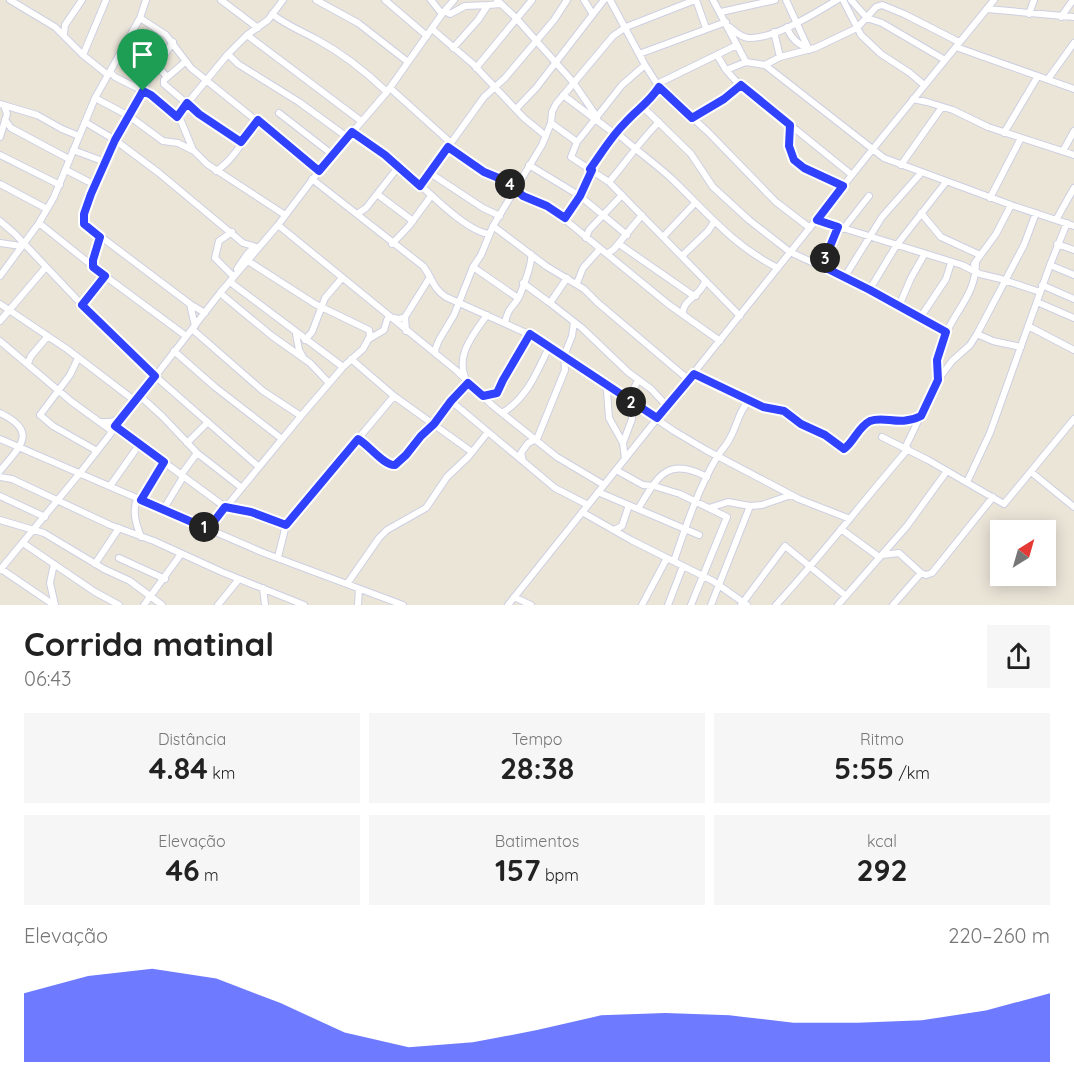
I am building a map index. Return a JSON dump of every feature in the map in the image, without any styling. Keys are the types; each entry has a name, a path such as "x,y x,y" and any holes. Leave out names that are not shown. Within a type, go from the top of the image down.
{"street":[{"path":"10,0 64,34 84,55 109,73 151,95 181,121 193,150"},
{"path":"64,34 65,25 82,0"},
{"path":"84,55 106,0"},
{"path":"0,276 39,223 60,185 95,98 140,18 146,0"},
{"path":"221,0 258,28"},
{"path":"177,117 228,54 247,35 268,20 283,0"},
{"path":"316,0 358,23 408,62"},
{"path":"431,0 443,12 450,14 465,6 499,2 536,39 573,82 596,118"},
{"path":"246,260 264,242 312,179 388,90 454,0"},
{"path":"477,68 532,0"},
{"path":"420,186 484,97 505,78 554,20 567,0"},
{"path":"584,0 592,14"},
{"path":"516,109 536,88 592,14 609,0 658,85 708,132 776,202 810,228"},
{"path":"434,352 454,315 473,267 481,255 493,226 546,136 552,112 565,92 609,39 626,27 694,0 706,28"},
{"path":"713,0 746,62"},
{"path":"639,54 774,0"},
{"path":"786,0 809,49"},
{"path":"723,20 742,36 750,38 798,23 837,0"},
{"path":"843,0 861,35 881,54 914,75 927,102"},
{"path":"508,605 994,0"},
{"path":"1029,14 1034,0"},
{"path":"1061,17 1073,0"},
{"path":"389,1 427,36"},
{"path":"854,1 867,18 882,22 945,60"},
{"path":"453,48 488,5"},
{"path":"765,65 780,57 809,49 857,28 876,7 884,5 958,44 1074,89"},
{"path":"987,9 1074,17"},
{"path":"272,14 328,46 388,90 449,145 484,172 506,181 514,190 565,218 586,238 720,341"},
{"path":"140,18 173,42 185,62 205,80 258,120 319,171"},
{"path":"787,27 792,38 809,49"},
{"path":"432,29 477,68 516,109 546,136"},
{"path":"774,32 780,57"},
{"path":"247,35 362,121"},
{"path":"565,218 580,196 591,170 615,133 635,111 649,102 658,85 717,55 742,36"},
{"path":"173,42 115,140 86,207 84,224 204,313"},
{"path":"1048,79 1074,43"},
{"path":"126,44 145,54 167,77"},
{"path":"228,54 238,64 399,166 431,196 488,238"},
{"path":"717,55 726,70 741,85 791,129 852,175"},
{"path":"185,62 164,80 164,84 199,114 241,142"},
{"path":"726,70 746,62 765,65 884,158 990,198 1074,226"},
{"path":"645,65 622,86 596,118 577,142 571,157 609,182 682,256 706,285 740,316"},
{"path":"1004,133 1038,76"},
{"path":"692,118 724,99 741,85"},
{"path":"565,92 572,101 673,180 714,222 747,250 778,268"},
{"path":"95,98 129,116 163,141 178,143 193,150 218,173 285,215"},
{"path":"913,99 942,106 1004,133 1074,155"},
{"path":"2,104 36,115 79,136"},
{"path":"0,137 7,114 2,104"},
{"path":"901,165 942,106"},
{"path":"643,107 691,154 713,187 790,252 870,290 946,332"},
{"path":"279,113 333,155"},
{"path":"5,120 11,128 69,159"},
{"path":"218,173 258,120"},
{"path":"85,122 115,140 243,243 256,247"},
{"path":"609,182 658,122"},
{"path":"551,123 577,142"},
{"path":"791,129 789,146 794,160 804,168 843,186"},
{"path":"1063,151 1074,131"},
{"path":"178,143 186,132"},
{"path":"990,198 1022,138"},
{"path":"73,150 105,162"},
{"path":"58,154 66,169 95,185"},
{"path":"1,157 60,185"},
{"path":"529,165 580,196 627,235"},
{"path":"357,214 366,208 399,166"},
{"path":"430,173 483,208 500,216"},
{"path":"844,278 868,237 921,173"},
{"path":"312,179 423,267 438,292 530,334 680,435 717,456 791,495 850,519"},
{"path":"870,290 896,246 946,182"},
{"path":"0,184 46,209"},
{"path":"1056,220 1074,188"},
{"path":"377,194 413,221"},
{"path":"586,238 589,230 622,195"},
{"path":"392,244 431,196"},
{"path":"822,266 840,228 869,196"},
{"path":"663,237 695,203"},
{"path":"938,380 937,360 946,332 973,286 972,270 976,262 996,234 1011,205"},
{"path":"921,213 941,237 980,255"},
{"path":"776,605 907,449 938,380 977,334 1024,245 1036,213"},
{"path":"607,254 619,244 642,215"},
{"path":"817,220 1004,280 1074,299"},
{"path":"0,221 155,376 259,467"},
{"path":"682,256 714,222"},
{"path":"39,223 93,267 186,336"},
{"path":"967,482 990,433 1057,244 1067,223"},
{"path":"278,225 406,332 434,352 557,457 604,485"},
{"path":"493,226 546,266 577,283 688,381"},
{"path":"231,232 220,239 215,258 231,279 297,334 343,367"},
{"path":"93,267 100,237"},
{"path":"52,604 1,567 35,530 256,247 264,242"},
{"path":"885,242 889,257"},
{"path":"0,243 22,244"},
{"path":"243,243 246,260"},
{"path":"619,244 693,296"},
{"path":"1057,244 1074,250"},
{"path":"577,283 583,268 600,249"},
{"path":"505,323 509,309 518,298 532,261 531,253"},
{"path":"899,306 910,278 924,255"},
{"path":"208,529 301,416 351,360 370,334 369,330 321,307 246,260"},
{"path":"920,318 946,279 951,263"},
{"path":"1050,265 1074,275"},
{"path":"0,321 46,267"},
{"path":"473,267 518,298"},
{"path":"82,305 105,276"},
{"path":"406,332 405,317 430,277"},
{"path":"305,340 312,332 325,298 342,278"},
{"path":"550,303 567,278"},
{"path":"523,283 574,322 667,406"},
{"path":"683,314 684,306 706,285"},
{"path":"220,293 272,336 318,369 329,383"},
{"path":"1037,302 1074,318"},
{"path":"0,304 137,398 197,453 242,488"},
{"path":"190,304 193,327 263,391 301,416"},
{"path":"468,383 462,373 462,359 478,328 488,315"},
{"path":"389,317 399,319 405,317"},
{"path":"368,339 384,330 389,317"},
{"path":"523,461 521,453 528,443 537,439 565,370 564,356 572,336 574,322"},
{"path":"1028,326 1074,350"},
{"path":"297,334 299,350 303,357"},
{"path":"483,396 497,393 530,334"},
{"path":"977,334 993,341 1021,347"},
{"path":"28,363 48,336"},
{"path":"0,341 99,422 139,445 225,507 251,512 286,525"},
{"path":"502,412 515,405 529,387 549,347"},
{"path":"174,351 205,379 282,439"},
{"path":"78,358 73,371 41,412 41,417 97,451"},
{"path":"351,360 394,396 472,452"},
{"path":"694,374 763,407 784,411 801,424 825,435 844,449 870,421 905,422 921,416"},
{"path":"623,443 632,419 630,401 638,380"},
{"path":"358,439 385,462 392,465 406,455 468,383"},
{"path":"604,384 607,392 609,418 623,443 626,459"},
{"path":"278,557 286,525 394,396"},
{"path":"451,401 555,488 588,505"},
{"path":"674,561 707,477 749,401"},
{"path":"632,419 644,411"},
{"path":"0,413 15,421 21,427 22,435 20,447 0,471"},
{"path":"99,422 110,422 122,418"},
{"path":"882,437 1006,504 1074,419"},
{"path":"187,443 208,422"},
{"path":"347,584 379,538 426,508 447,477 488,432"},
{"path":"0,439 208,529 403,605"},
{"path":"110,486 139,445"},
{"path":"163,510 197,453"},
{"path":"141,537 134,506 164,462"},
{"path":"638,509 660,477 675,468 688,468 707,477"},
{"path":"616,470 643,485 680,494 728,517 691,605"},
{"path":"838,605 907,526 947,471"},
{"path":"1031,472 1074,507"},
{"path":"0,477 12,479 119,528 304,605"},
{"path":"598,492 699,535"},
{"path":"709,508 728,502 750,506 762,505 791,495"},
{"path":"0,496 45,517"},
{"path":"841,529 880,556 899,553 926,575 932,573 993,497"},
{"path":"614,530 622,526 629,505"},
{"path":"711,605 750,506"},
{"path":"582,512 702,575 743,604 783,546 791,549 846,596"},
{"path":"0,520 44,533 95,564 130,581 162,605"},
{"path":"95,564 119,528"},
{"path":"23,543 94,592 119,605"},
{"path":"144,605 182,554"},
{"path":"119,558 165,579"},
{"path":"642,605 667,558"},
{"path":"52,604 50,583 54,564"},
{"path":"668,605 683,566"},
{"path":"893,605 921,573"},
{"path":"218,605 239,579"},
{"path":"263,588 265,605"},
{"path":"358,605 359,589"},
{"path":"514,597 531,605"},
{"path":"734,605 736,597"}],"route":[{"path":"741,85 790,125 789,146 794,160 804,168 843,186 817,220 838,227 822,266 946,332 937,360 938,380 921,416 905,422 870,421 844,449 825,435 801,424 784,411 763,407 694,374 657,418 530,334 497,393 483,396 468,383 434,424 395,465 388,464 358,439 286,525 251,512 225,507 208,529 141,500 164,462 115,426 155,376 82,305 105,276 93,267 100,237 85,226 84,214 115,140 143,91 177,117 187,103 199,114 241,142 258,120 319,171 352,132 385,155 420,186 448,147 484,172 506,181 523,196 547,206 565,218 580,196 592,170 590,169 615,134 635,111 647,104 659,87 692,118 724,99 741,85"}]}
